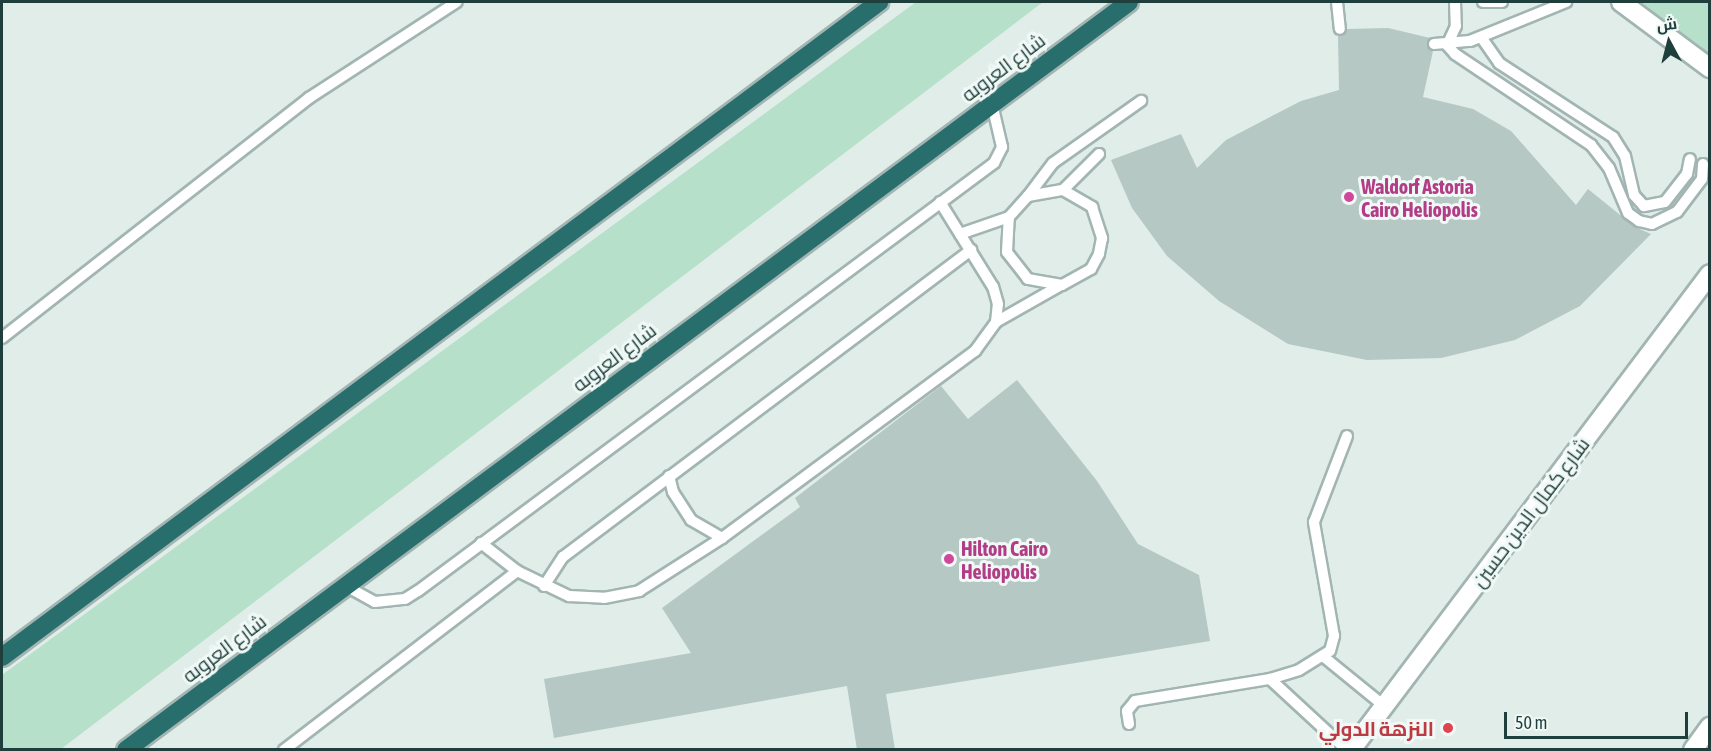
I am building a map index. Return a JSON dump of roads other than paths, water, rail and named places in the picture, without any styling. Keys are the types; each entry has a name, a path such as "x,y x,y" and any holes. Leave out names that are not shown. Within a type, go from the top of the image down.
{"highway":[{"path":"2,657 879,2"},
{"name":"شارع العروبه","path":"126,750 344,585 1129,2"}],"street":[{"path":"1621,2 1710,68"},
{"name":"شارع كمال الدين حسين","path":"1349,750 1710,274"},
{"path":"1693,750 1710,727"}],"lane":[{"path":"2,338 309,98 457,2"},
{"path":"1337,2 1340,29"},
{"path":"1447,45 1456,26 1455,2"},
{"path":"1483,2 1502,2"},
{"path":"1434,44 1447,45 1481,37 1566,2"},
{"path":"1481,37 1499,63 1605,129 1620,146 1634,195 1652,208 1665,202 1684,180 1689,159"},
{"path":"1447,45 1464,62 1544,111 1601,155 1628,213 1652,224 1677,212 1702,179 1703,164"},
{"path":"1544,111 1552,97"},
{"path":"960,234 1009,217 1053,163 1141,101"},
{"path":"344,585 375,602 405,599 481,543 940,202 1001,153 992,104"},
{"path":"1601,155 1620,146"},
{"path":"1028,196 1063,190 1099,154"},
{"path":"481,543 518,571 544,586 569,596 604,598 639,591 722,538 975,351 996,322 1091,268 1102,238 1092,207 1063,190"},
{"path":"940,202 993,287 996,322"},
{"path":"1009,217 1005,234 1015,267 1045,285 1062,285"},
{"path":"544,586 563,557 971,250"},
{"path":"1129,724 1127,711 1135,701 1270,679 1324,657 1334,636 1314,522 1347,436"},
{"path":"669,476 676,499 691,520 722,538"},
{"path":"284,750 518,571"},
{"path":"1324,657 1384,706"},
{"path":"1270,679 1349,750"}],"place":[{"name":"Waldorf Astoria Cairo Heliopolis","path":"1349,197"},
{"name":"Hilton Cairo Heliopolis","path":"949,559"},
{"name":"النزهة الدولي","path":"1448,728"}]}
